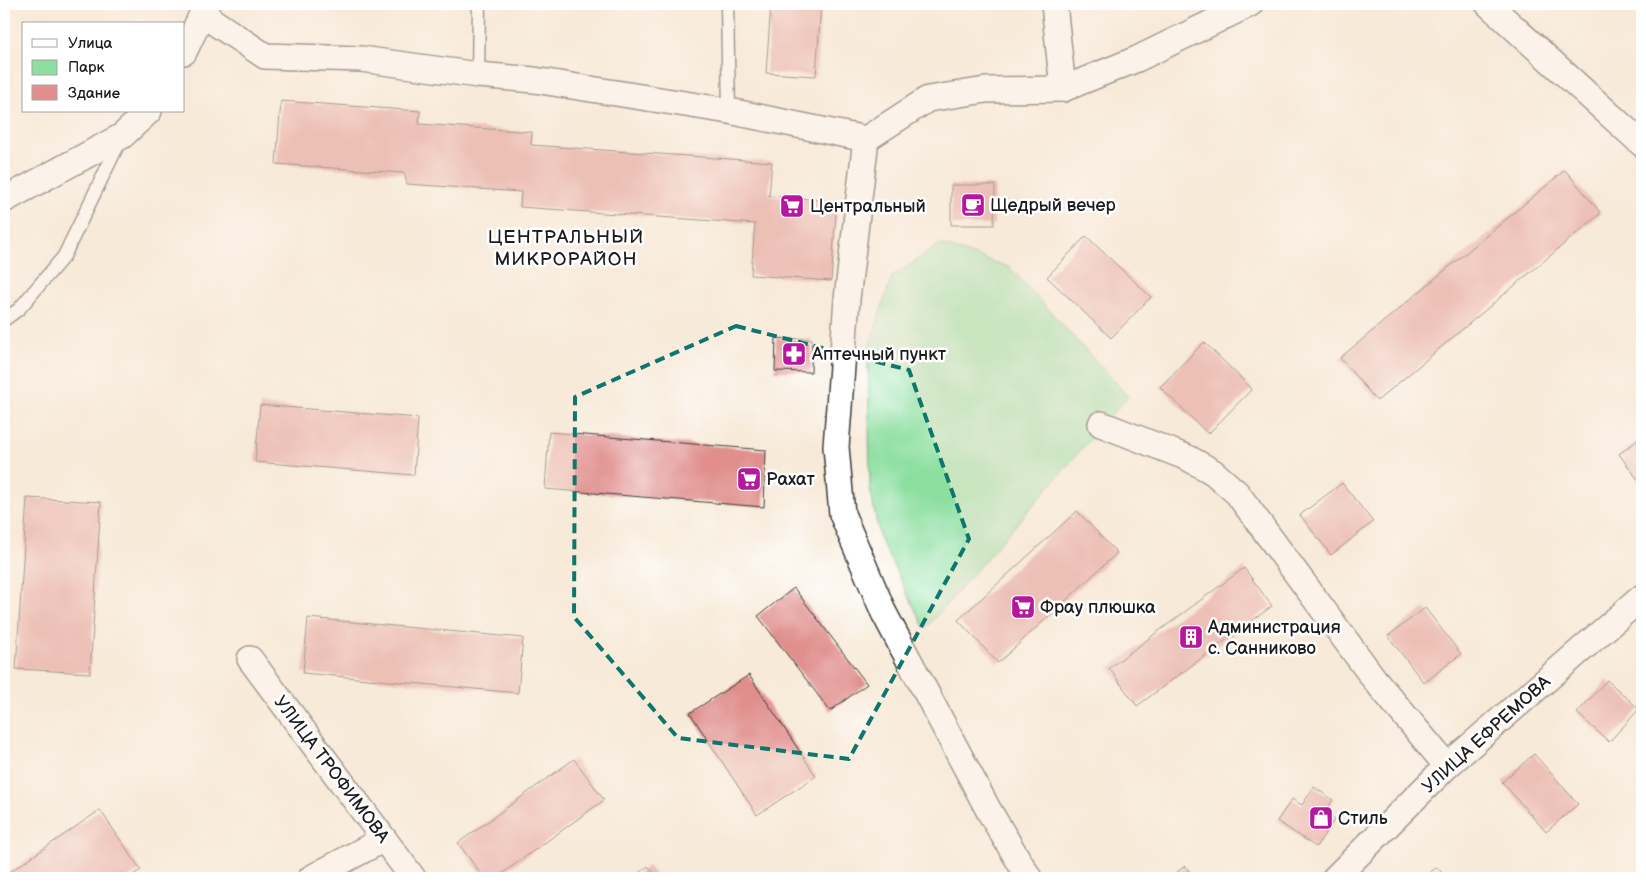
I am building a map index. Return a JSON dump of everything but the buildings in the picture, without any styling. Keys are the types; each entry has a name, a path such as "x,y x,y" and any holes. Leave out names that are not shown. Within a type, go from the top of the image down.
{"street":[{"path":"1054,4 1063,89"},
{"path":"185,50 204,9 265,56 361,59 478,75 534,80 729,111 866,139 928,99 986,90 1063,89 1138,60 1250,4"},
{"path":"1488,4 1642,144"},
{"path":"4,200 122,136 148,112"},
{"path":"866,139 848,299 836,447 842,514 884,613 989,811 1029,878"},
{"path":"1101,424 1188,458 1213,472 1237,493 1375,680 1447,766"},
{"name":"УЛИЦА ЕФРЕМОВА","path":"1335,878 1447,766 1642,597"},
{"name":"УЛИЦА ТРОФИМОВА","path":"250,659 413,878"},
{"path":"311,878 384,839"}],"lane":[{"path":"478,75 479,4"},
{"path":"727,4 729,111"},
{"path":"4,320 19,309 64,256 122,136"}],"highlighted area":[{"path":"736,326 909,370 969,539 849,759 678,738 574,617 575,397"}],"green space":[{"path":"940,244 1009,267 1128,396 925,629 880,539 870,488 868,350 892,277"}],"place":[{"name":"Щедрый вечер","path":"973,205"},
{"name":"Центральный","path":"792,206"},
{"name":"Аптечный пункт","path":"794,354"},
{"name":"Рахат","path":"749,479"},
{"name":"Фрау плюшка","path":"1023,607"},
{"name":"Администрация с. Санниково","path":"1191,637"},
{"name":"Стиль","path":"1321,818"}],"district":[{"name":"ЦЕНТРАЛЬНЫЙ МИКРОРАЙОН","path":"566,247"}]}
